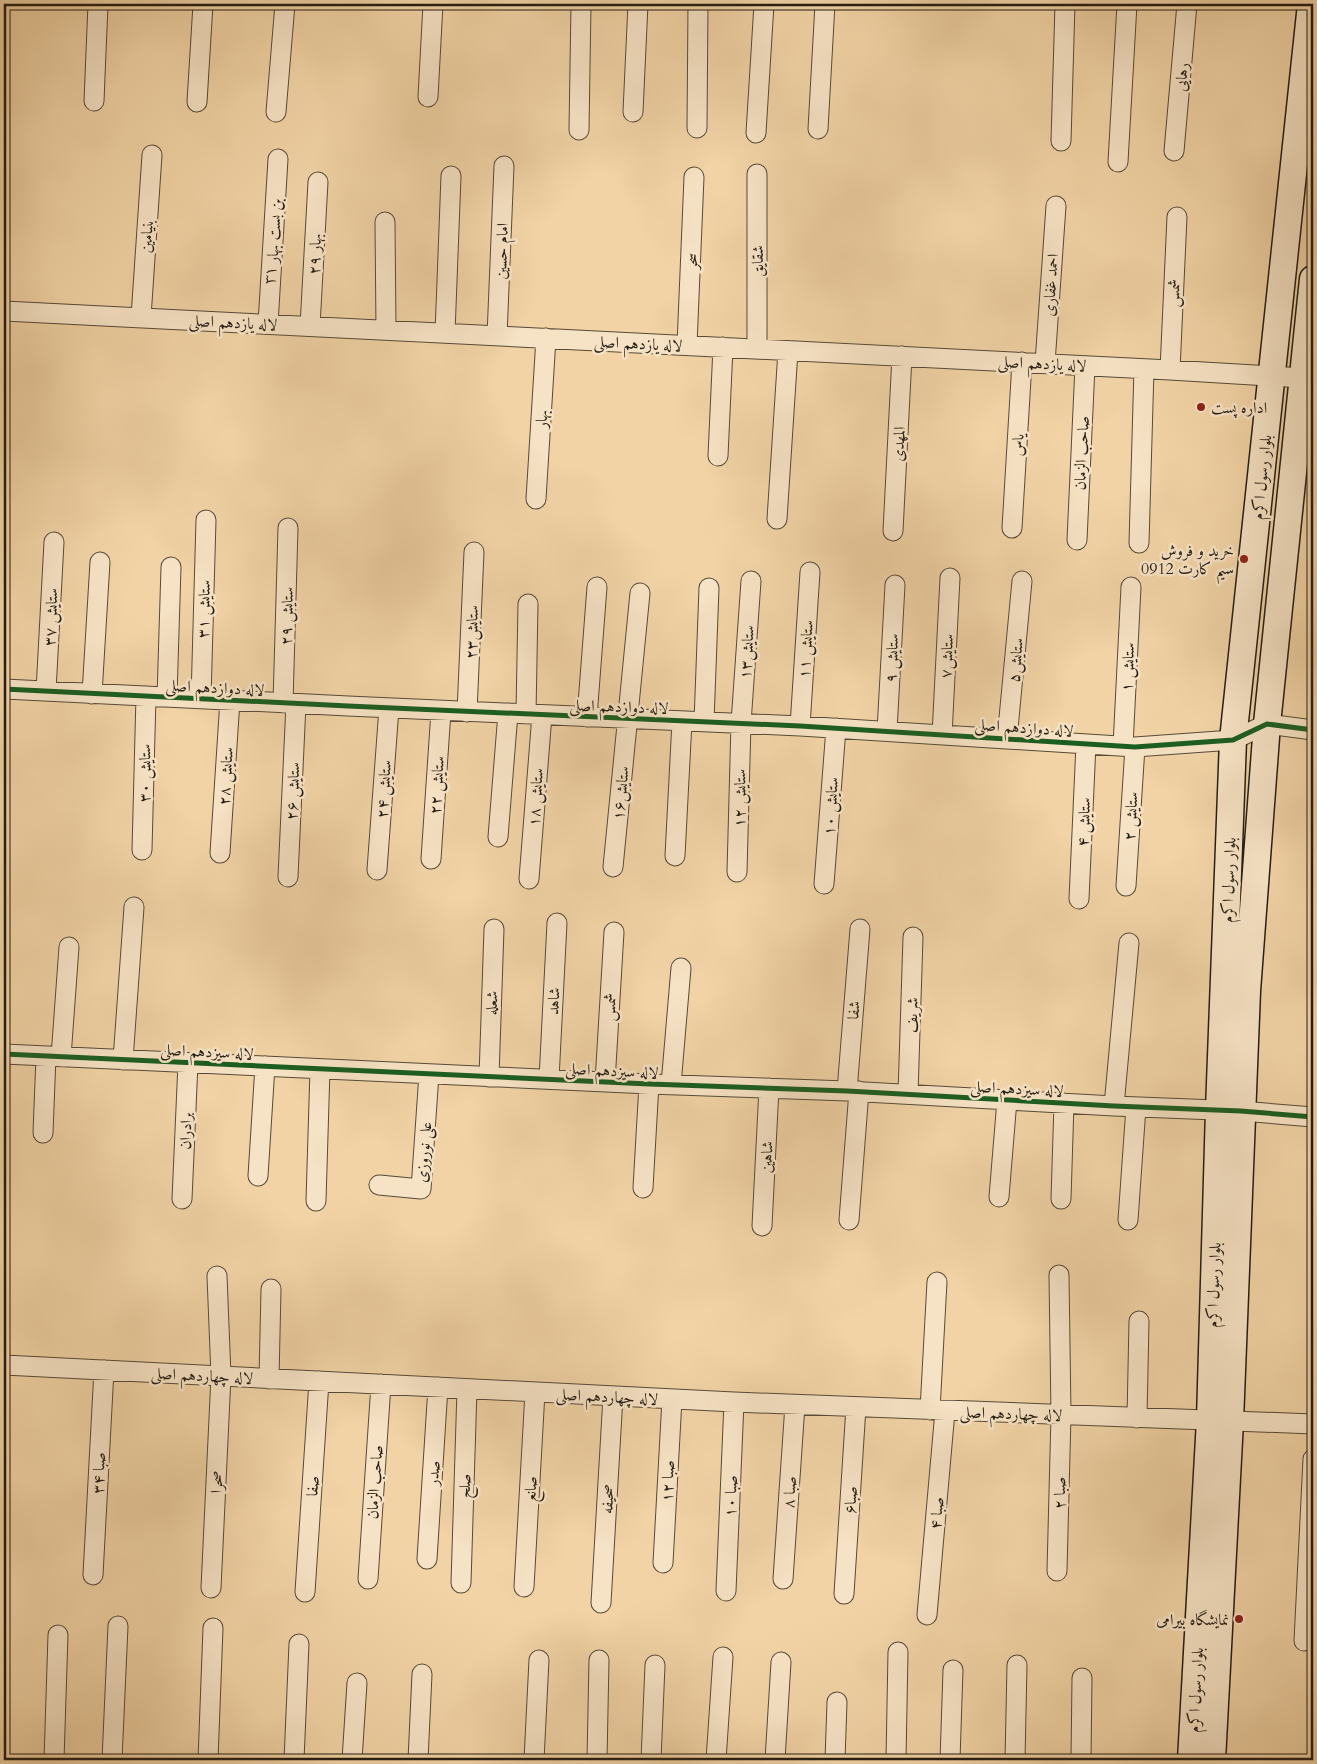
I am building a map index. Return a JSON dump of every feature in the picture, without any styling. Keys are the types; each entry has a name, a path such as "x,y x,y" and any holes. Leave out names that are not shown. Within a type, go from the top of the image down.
{"main road":[{"name":"بلوار رسول اکرم","path":"1212,1760 1230,1111 1234,740 1311,4"},
{"name":"بلوار رسول اکرم","path":"1230,1111 1247,991 1267,724 1303,378 1310,352 1313,279"},
{"name":"بلوار رسول اکرم","path":"1191,1760 1220,1421"}],"street":[{"path":"94,100 98,4"},
{"path":"198,102 203,4"},
{"path":"276,112 285,4"},
{"path":"428,97 433,4"},
{"path":"579,130 581,4"},
{"path":"633,112 638,4"},
{"path":"697,128 698,4"},
{"path":"756,133 764,4"},
{"path":"818,129 825,4"},
{"path":"1061,140 1065,4"},
{"path":"1118,162 1127,4"},
{"name":"رهایی","path":"1174,150 1187,4"},
{"name":"بنیامین","path":"141,318 152,155"},
{"name":"بن بست بهار ٣١","path":"268,324 278,159"},
{"name":"امام حسین","path":"497,336 504,166"},
{"name":"شقایق","path":"757,174 757,349"},
{"path":"445,333 452,176"},
{"name":"سحر","path":"687,345 694,177"},
{"name":"بهار ۲۹","path":"310,326 318,182"},
{"name":"احمد غفاری","path":"1044,364 1056,206"},
{"name":"شمس","path":"1170,370 1177,217"},
{"path":"385,222 386,330"},
{"name":"لاله یازدهم اصلی","path":"4,311 1022,362 1303,378"},
{"name":"بهار","path":"536,500 546,338"},
{"path":"718,456 723,347"},
{"path":"777,519 788,351"},
{"name":"المهدی","path":"893,531 902,356"},
{"name":"یاس","path":"1012,528 1022,362"},
{"name":"صاحب الزمان","path":"1076,540 1085,366"},
{"path":"1139,543 1144,369"},
{"name":"ستایش ۳۱","path":"201,699 206,520"},
{"name":"ستایش ۲۹","path":"288,528 289,704"},
{"name":"ستایش ۳۷","path":"46,691 54,542"},
{"name":"ستایش۲۳","path":"467,712 474,552"},
{"path":"92,694 100,562"},
{"path":"167,697 171,566"},
{"name":"ستایش ۱۱","path":"800,726 810,572"},
{"name":"ستایش۷","path":"942,735 950,578"},
{"name":"ستایش۱۳","path":"741,723 751,580"},
{"name":"ستایش۵","path":"1008,739 1022,581"},
{"name":"ستایش ۹","path":"887,731 895,585"},
{"path":"587,717 596,587"},
{"name":"ستایش ۱","path":"1129,746 1132,587"},
{"path":"704,722 709,588"},
{"name":"ستایش۱۶","path":"613,867 640,593"},
{"path":"498,837 525,714 528,604"},
{"name":"لاله دوازدهم اصلی","path":"4,689 289,704 741,723 1129,746 1234,740"},
{"name":"ستایش ۳۰","path":"142,850 146,696"},
{"name":"ستایش ۲۸","path":"220,852 230,700"},
{"name":"ستایش ۲۶","path":"288,877 289,704"},
{"name":"ستایش ۲۴","path":"377,870 389,708"},
{"name":"ستایش ۲۲","path":"431,859 442,710"},
{"name":"ستایش ۱۸","path":"525,714 529,879"},
{"path":"675,856 682,721"},
{"name":"ستایش ۱۲","path":"737,872 741,723"},
{"path":"1234,740 1267,724 1313,730"},
{"name":"ستایش ۱۰","path":"824,884 836,728"},
{"name":"ستایش ۴","path":"1079,900 1086,744"},
{"name":"ستایش ۲","path":"1126,886 1129,746"},
{"path":"123,1060 134,907"},
{"name":"شاهد","path":"548,1079 557,923"},
{"name":"شفا","path":"850,1220 860,929"},
{"name":"شعله","path":"489,1077 494,930"},
{"name":"شمس","path":"605,1082 614,932"},
{"name":"شریف","path":"908,1094 914,937"},
{"path":"1114,1106 1129,943"},
{"path":"43,1133 69,947"},
{"path":"671,1085 681,968"},
{"name":"لاله سیزدهم اصلی","path":"4,1054 671,1085 853,1091 1313,1117"},
{"name":"برادران","path":"182,1199 188,1063"},
{"path":"258,1176 265,1066"},
{"path":"316,1201 320,1069"},
{"name":"علی نوروزی","path":"379,1186 421,1189 429,1074"},
{"path":"643,1188 649,1084"},
{"name":"شاهین","path":"762,1226 769,1088"},
{"path":"999,1197 1007,1100"},
{"path":"1061,1199 1064,1103"},
{"path":"1128,1220 1136,1107"},
{"name":"صبا ۲","path":"1057,1571 1061,1415 1060,1275"},
{"name":"صحرا","path":"211,1588 221,1376 217,1276"},
{"name":"صبا ۴","path":"927,1615 938,1410 937,1282"},
{"path":"269,1379 272,1289"},
{"path":"1137,1418 1139,1321"},
{"name":"لاله چهاردهم اصلی","path":"4,1365 734,1402 1313,1424"},
{"name":"صبا ۳۴","path":"93,1575 104,1370"},
{"name":"صفا","path":"305,1592 319,1381"},
{"name":"صاحب الزمان","path":"368,1579 381,1384"},
{"name":"صدر","path":"427,1559 438,1387"},
{"name":"صلح","path":"461,1583 467,1388"},
{"name":"صانع","path":"524,1587 535,1392"},
{"name":"صحیفه","path":"601,1603 613,1396"},
{"name":"صبا ۱۲","path":"663,1563 672,1399"},
{"name":"صبا ۱۰","path":"726,1591 734,1402"},
{"name":"صبا ۸","path":"783,1579 795,1404"},
{"name":"صبا۶","path":"844,1594 856,1407"},
{"path":"1304,1642 1313,1459"},
{"path":"112,1760 118,1626"},
{"path":"208,1760 213,1628"},
{"path":"54,1760 58,1635"},
{"path":"294,1760 299,1644"},
{"path":"896,1760 898,1652"},
{"path":"716,1760 724,1657"},
{"path":"534,1760 539,1660"},
{"path":"597,1760 599,1660"},
{"path":"775,1760 781,1662"},
{"path":"651,1760 655,1665"},
{"path":"1015,1760 1017,1666"},
{"path":"950,1760 954,1670"},
{"path":"418,1760 422,1674"},
{"path":"1082,1678 1082,1760"},
{"path":"352,1760 357,1684"},
{"path":"835,1760 837,1702"}],"cycle path":[{"path":"4,689 800,726 1135,747 1233,740 1267,724 1313,730"},
{"path":"4,1054 649,1084 847,1091 1241,1111 1313,1117"}],"place":[{"name":"اداره پست","path":"1201,407"},
{"name":"خرید و فروش سیم کارت 0912","path":"1244,559"},
{"name":"نمایشگاه بیرامی","path":"1239,1619"}]}
